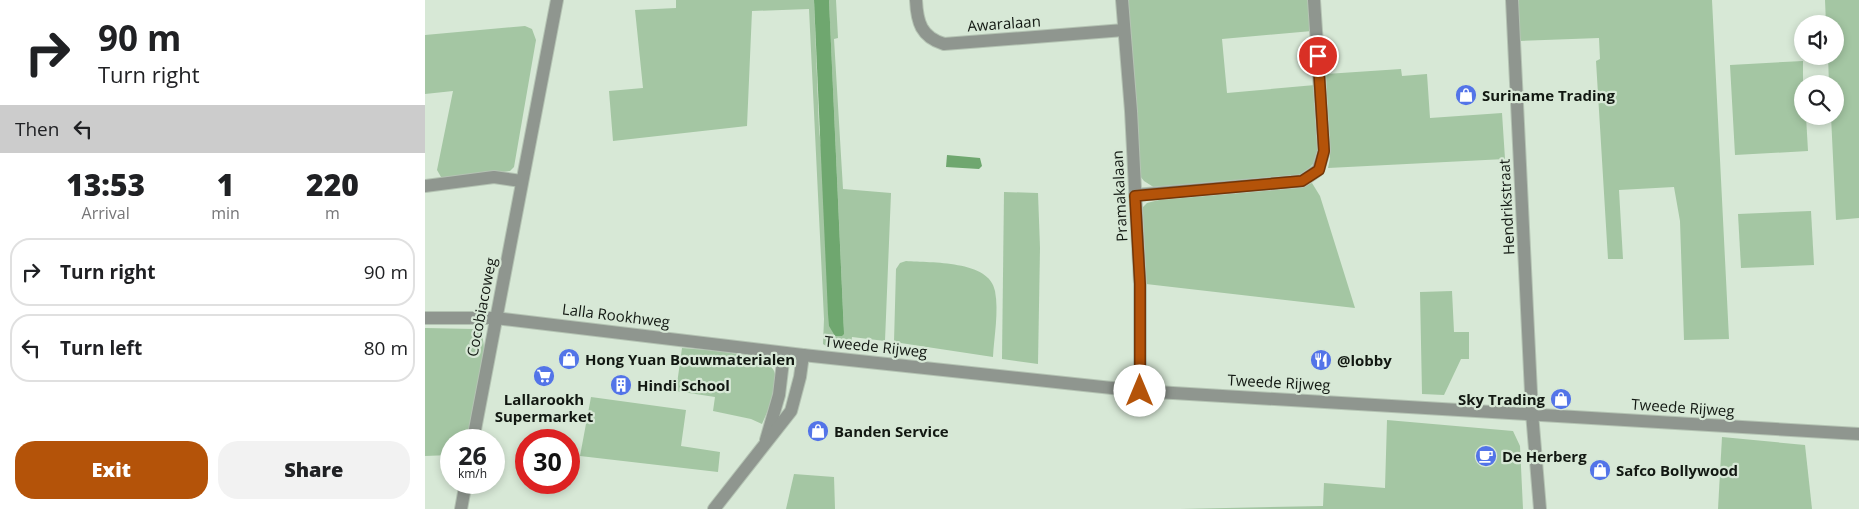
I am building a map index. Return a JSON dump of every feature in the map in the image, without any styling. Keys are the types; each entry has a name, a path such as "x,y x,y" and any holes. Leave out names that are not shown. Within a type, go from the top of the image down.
{"street":[{"name":"Cocobiacoweg","path":"475,429 557,0"},
{"name":"Awaralaan","path":"916,0 917,18 921,30 929,37 944,44 1124,30"},
{"name":"Pramakalaan","path":"1122,0 1131,111 1140,284 1140,391"},
{"path":"1135,196 1302,181 1319,170 1324,151 1314,0"},
{"name":"Hendrikstraat","path":"1512,0 1532,413 1540,509"},
{"path":"425,186 494,176 521,181"},
{"name":"Lalla Rookhweg","path":"425,318 495,318 803,355"},
{"name":"Tweede Rijweg","path":"763,450 779,395 785,353"},
{"name":"Tweede Rijweg","path":"714,509 763,450 791,411 801,377 803,355 1140,391 1859,434"},
{"path":"461,509 464,494"}],"shaded area":[{"path":"676,0 814,0 819,129 844,333 829,0 836,0 838,38 834,39 843,189 891,193 885,341 852,337 851,346 834,339 829,348 823,344 824,319 809,9 752,11 747,126 613,141 609,91 643,88 635,10 676,8"},
{"path":"814,0 829,0 844,334 842,336 835,336 829,326 828,314"},
{"path":"1127,0 1310,0 1312,31 1222,39 1227,93 1315,85 1318,158 1306,172 1297,177 1155,188 1144,181 1140,176"},
{"path":"1517,0 1712,0 1729,339 1684,340 1680,221 1674,187 1619,190 1623,259 1608,259 1596,61 1600,59 1599,38 1519,41"},
{"path":"1825,0 1859,0 1859,218 1836,220 1831,125 1844,125 1844,75 1829,75 1828,65 1844,65 1844,15 1826,15"},
{"path":"525,26 532,29 536,40 514,167 510,171 446,179 441,177 437,170 453,91 425,94 425,35"},
{"path":"1794,61 1794,65 1803,65 1803,75 1794,75 1794,125 1807,125 1808,151 1735,155 1730,65"},
{"path":"1401,69 1402,76 1427,74 1430,118 1502,113 1505,159 1328,168 1330,158 1326,74"},
{"path":"947,155 980,158 982,166 979,169 946,167"},
{"path":"1312,183 1320,196 1355,308 1146,284 1141,209 1147,203 1159,200 1297,188"},
{"path":"1004,192 1038,193 1040,248 1038,364 1002,359"},
{"path":"1811,211 1814,265 1741,268 1738,214"},
{"path":"906,261 944,263 971,268 983,274 991,281 995,291 997,307 993,357 894,342 896,269 900,263"},
{"path":"1452,291 1454,332 1469,332 1469,359 1461,359 1444,395 1422,394 1420,292"},
{"path":"425,328 474,329 482,336 484,349 476,404 470,429 440,429 440,455 425,456"},
{"path":"682,348 732,353 759,360 769,365 774,371 775,384 773,398 762,424 751,419 713,411 715,397 676,391"},
{"path":"591,397 686,410 681,446 720,452 718,472 580,456"},
{"path":"1387,420 1513,431 1520,446 1523,509 1180,509 1323,506 1324,483 1385,488"},
{"path":"1722,437 1805,445 1812,509 1718,509"},
{"path":"794,474 834,477 835,509 786,509"}],"place":[{"name":"Suriname Trading","path":"1466,95"},
{"name":"Hong Yuan Bouwmaterialen","path":"569,359"},
{"name":"@lobby","path":"1321,360"},
{"name":"Lallarookh Supermarket","path":"544,376"},
{"name":"Hindi School","path":"621,385"},
{"name":"Sky Trading","path":"1561,399"},
{"name":"Banden Service","path":"818,431"},
{"name":"De Herberg","path":"1486,456"},
{"name":"Safco Bollywood","path":"1600,470"}],"route":[{"path":"1140,391 1140,284 1135,196 1302,181 1319,170 1323,162 1324,151 1318,56"}]}
